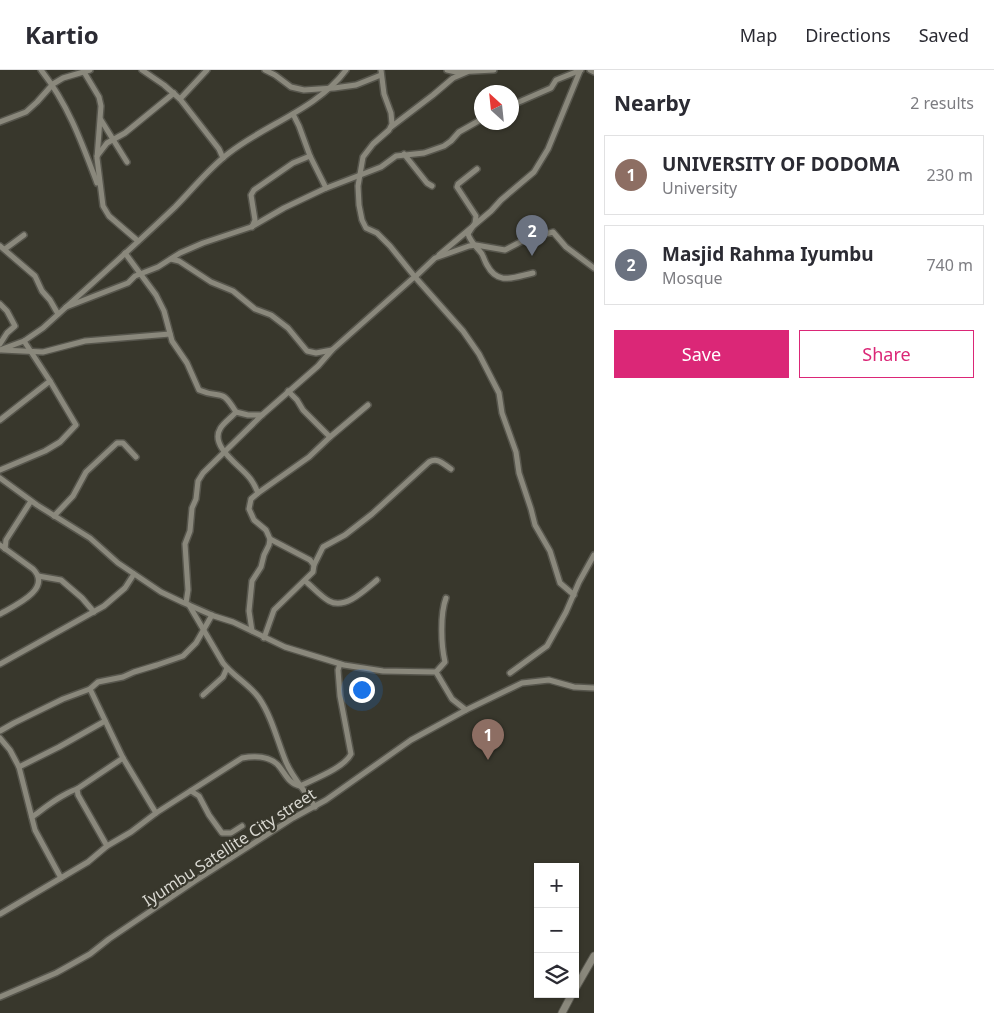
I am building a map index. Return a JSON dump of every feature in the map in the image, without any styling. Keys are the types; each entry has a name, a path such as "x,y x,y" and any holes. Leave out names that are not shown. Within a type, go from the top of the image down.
{"street":[{"path":"41,70 53,84 68,111 101,192"},
{"path":"142,70 180,99 219,149 223,158"},
{"path":"180,99 207,70"},
{"path":"265,70 296,89 328,88 356,84 381,72 384,94 391,113 391,127"},
{"path":"0,350 24,341 43,328 138,241 223,158 293,114 328,88 346,70"},
{"path":"447,70 456,72 494,70"},
{"path":"519,102 551,88 556,80 581,70"},
{"path":"315,807 286,762 281,744 261,702 252,689 227,668 188,604 185,544 190,532 192,508 196,499 198,481 203,473 226,453 262,415 318,366 332,350 534,172 548,149 581,70"},
{"path":"590,70 594,72"},
{"path":"0,122 26,112 53,84 63,78 87,71 99,97 102,114 98,132 97,156 103,206 109,216 138,241"},
{"path":"467,72 453,78 391,127 364,154 359,175 359,205 364,225 390,246 463,331 476,349 496,385 502,413 516,452 519,473 532,509 535,525 550,551 560,583 574,595"},
{"path":"97,156 107,143 125,133 174,94"},
{"path":"293,114 310,156 326,188"},
{"path":"101,120 127,162"},
{"path":"66,306 128,283 135,276 158,267 203,243 251,227 284,208 326,188 381,167 392,158 404,154 424,153 444,146 458,132 474,123"},
{"path":"404,154 427,183 432,186"},
{"path":"251,227 255,220 251,195 254,190 293,163 310,156"},
{"path":"477,169 458,184 457,187 463,198 474,210 476,216 475,223 468,234 473,245 482,254 493,274 498,278 507,279 533,273"},
{"path":"435,258 473,245 506,250 526,239 552,232 566,248 593,265"},
{"path":"24,236 2,248 35,276 42,291 58,314"},
{"path":"125,253 162,305 170,334 187,363 199,390 209,394 222,394 236,412 248,415 262,415"},
{"path":"171,259 179,261 211,282 233,291 255,309 271,315 288,328 307,350 316,353 332,350"},
{"path":"0,304 15,326 7,333 0,344"},
{"path":"0,350 43,352 85,342 170,334"},
{"path":"0,470 45,451 60,442 76,425 24,341"},
{"path":"0,420 50,381"},
{"path":"288,391 303,410 330,437"},
{"path":"252,631 249,612 252,581 262,567 270,539 266,530 254,520 248,509 251,499 310,457 330,437 368,405"},
{"path":"236,412 220,429 218,440 236,466 247,474 258,493"},
{"path":"54,516 73,496 86,472 117,443 122,443 136,456"},
{"path":"264,638 274,610 313,572 314,565 323,547 345,535 372,514 429,462 439,460 451,469"},
{"path":"0,478 31,501 90,538 110,558 161,592 212,615 233,622 285,647 340,664 383,671 436,672 445,662 442,626 443,605 446,598"},
{"path":"5,549 6,540 31,501"},
{"path":"270,539 310,560 314,565"},
{"path":"0,545 33,569 38,576 61,580 82,598 94,612"},
{"path":"510,674 545,649 594,555"},
{"path":"0,664 114,599 125,588 134,574"},
{"path":"0,614 33,594 38,576"},
{"path":"305,581 328,601 339,603 358,596 377,580"},
{"path":"0,731 63,699 90,689 98,682 123,677 183,656 196,643 212,615"},
{"path":"300,786 346,761 351,754 340,696 338,670 340,664"},
{"path":"203,695 223,677 227,668"},
{"path":"436,672 452,699 466,710"},
{"name":"Iyumbu Satellite City street","path":"0,998 56,973 90,954 195,881 293,818 315,807 411,740 466,710 522,683 549,680 574,687 594,688"},
{"path":"90,689 123,758 156,813"},
{"path":"19,767 60,747 105,721"},
{"path":"0,738 10,750 19,767 35,830 61,878"},
{"path":"0,914 88,862 107,846 242,758 254,756 276,763 291,782 300,786"},
{"path":"32,817 123,758"},
{"path":"77,789 107,846"},
{"path":"191,791 200,796 209,816 222,833 231,833 242,826"},
{"path":"579,982 594,956"},
{"path":"562,1013 570,998"}],"place":[{"name":"Masjid Rahma Iyumbu","path":"532,256"},
{"name":"UNIVERSITY OF DODOMA","path":"488,760"}]}
